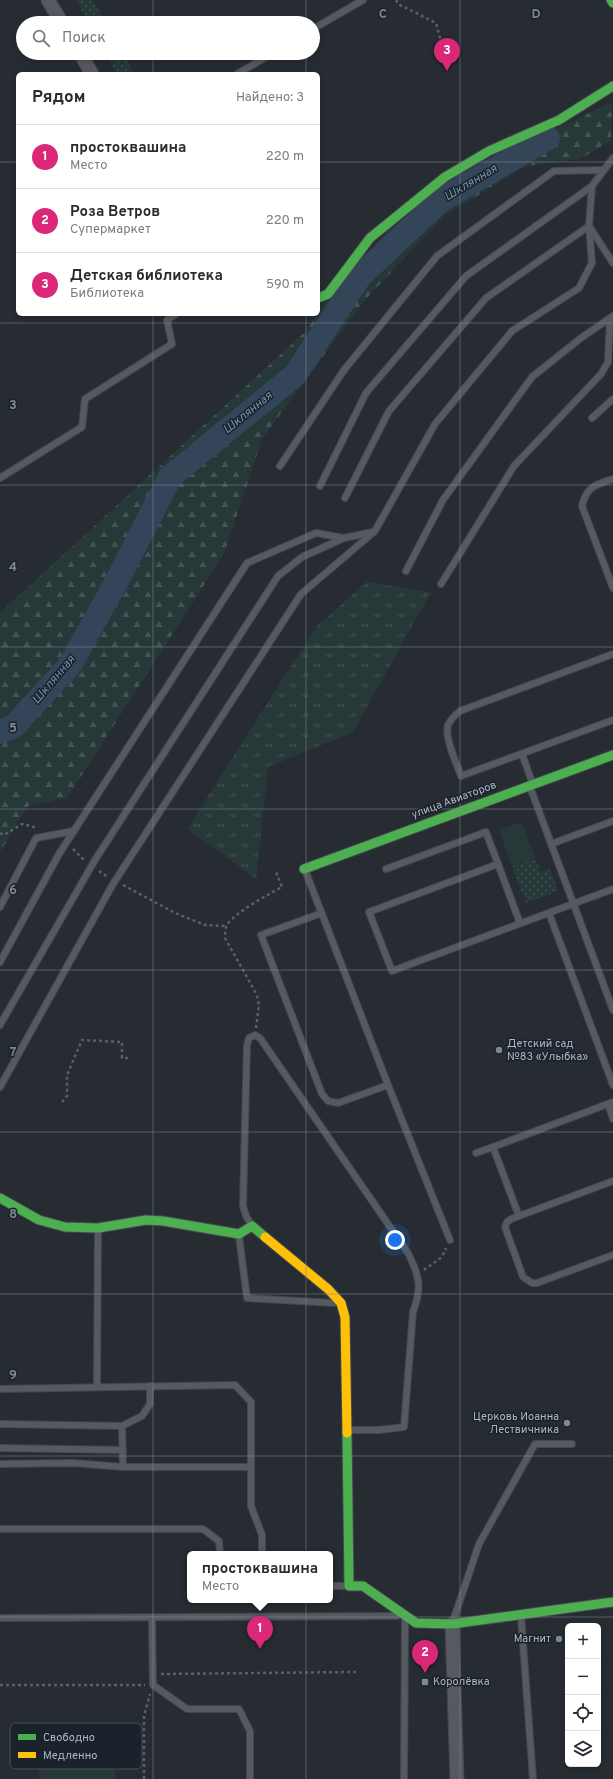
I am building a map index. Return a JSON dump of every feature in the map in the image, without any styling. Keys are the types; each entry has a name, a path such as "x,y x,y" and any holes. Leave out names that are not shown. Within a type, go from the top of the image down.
{"street":[{"path":"48,0 58,16"},
{"path":"84,60 91,72"},
{"path":"320,297 328,294 370,238 445,177 489,151 559,120 613,86"},
{"name":"улица Авиаторов","path":"304,869 613,755"},
{"path":"0,1198 39,1220 65,1227 98,1228 146,1220 163,1221 239,1234 252,1226 328,1288 341,1303 346,1317 346,1430 349,1586 364,1586 405,1616 416,1622 452,1624 613,1602"},
{"path":"452,1624 457,1779"}],"lane":[{"path":"320,26 363,0"},
{"path":"240,72 261,60"},
{"path":"320,486 366,393 466,276 592,186 613,158"},
{"path":"280,466 344,370 437,256 554,171 604,170"},
{"path":"0,1087 113,884 301,594 375,532 435,424 512,331 579,288 592,263 589,226 592,186"},
{"path":"589,226 613,263"},
{"path":"345,498 389,411 486,298 589,226"},
{"path":"0,478 82,427 85,399 172,344 167,320 173,316"},
{"path":"441,584 514,466 601,374 611,353 611,317"},
{"path":"406,572 444,500 532,377 581,338 611,317"},
{"path":"592,418 613,399"},
{"path":"613,479 592,486 585,495 582,506 613,588"},
{"path":"0,1025 95,860 278,576 302,557 344,538 375,532"},
{"path":"0,962 59,854 247,563 316,533 344,538"},
{"path":"613,654 460,711 452,718 447,727 448,736 461,776 613,720"},
{"path":"522,754 551,844 613,1010"},
{"path":"551,844 613,821"},
{"path":"0,908 36,838 74,831"},
{"path":"386,869 486,832 520,924"},
{"path":"498,864 369,912 392,971 613,889"},
{"path":"304,869 450,1240"},
{"path":"322,913 261,936 322,1094 328,1101 338,1103 388,1085"},
{"path":"549,913 613,1085"},
{"path":"252,1226 246,1216 243,1206 247,1045 249,1038 255,1035 260,1038 408,1254 418,1274 420,1283 419,1296 413,1312 404,1427 379,1430 346,1430"},
{"path":"476,1154 610,1103 613,1119"},
{"path":"493,1147 519,1216"},
{"path":"613,1181 519,1216 507,1222 506,1227 507,1234 523,1277 532,1283 538,1283 613,1255"},
{"path":"97,1387 98,1228"},
{"path":"239,1234 247,1298 341,1303"},
{"path":"0,1389 235,1385 251,1402 251,1506 262,1535 262,1551"},
{"path":"0,1424 122,1426 142,1416 150,1404 150,1386"},
{"path":"122,1426 123,1467"},
{"path":"452,1624 479,1544 535,1444 572,1444"},
{"path":"0,1448 123,1450"},
{"path":"0,1464 73,1463 123,1467 251,1467"},
{"path":"0,1529 203,1529 219,1541 220,1551"},
{"path":"333,1586 349,1586"},
{"path":"521,1614 533,1779"},
{"path":"0,1618 405,1616 404,1779"},
{"path":"152,1617 153,1685 187,1709 239,1709 250,1731 250,1779"}],"path":[{"path":"396,0 398,4 436,23 444,52"},
{"path":"255,1035 259,1005 257,995 225,938 225,932 226,926 231,920 264,896 282,887 276,872"},
{"path":"62,1102 67,1096 67,1075 82,1040 122,1042 122,1058 130,1058"},
{"path":"418,1274 442,1257 450,1240"},
{"path":"153,1675 356,1672"},
{"path":"0,1685 153,1685 144,1716 144,1779"}],"green space":[{"path":"76,0 93,0 102,16 85,16"},
{"path":"110,60 127,60 133,72 116,72"},
{"path":"612,102 611,141 580,159 526,166 444,216 363,302 262,439 224,554 67,798 28,806 0,852 0,613 306,331 315,316 320,316 320,308 384,234 455,177"},
{"path":"367,582 431,592 353,732 268,767 256,879 187,829 316,627"},
{"path":"522,822 535,858 512,867 499,830"},
{"path":"535,858 541,872 550,869 558,891 526,903 512,867"},
{"path":"39,1769 115,1769 115,1779 39,1779"}],"waterway":[{"name":"Шклянная","path":"0,732 14,726 70,665 118,579 170,477 295,375 360,276 441,200 548,138"}],"traffic: fast":[{"path":"320,297 328,294 370,238 445,177 489,151 559,120 613,86"},
{"path":"304,869 613,755"},
{"path":"0,1198 39,1220 65,1227 98,1228 146,1220 163,1221 239,1234 252,1226 265,1237"},
{"path":"347,1433 349,1586 363,1586 416,1623 452,1624 613,1602"}],"traffic: slow":[{"path":"265,1237 328,1289 341,1303 345,1317 347,1433"}],"place":[{"name":"Детская библиотека","path":"447,71"},
{"name":"Детский сад №83 «Улыбка»","path":"499,1050"},
{"name":"Церковь Иоанна Лествичника","path":"567,1423"},
{"name":"Магнит","path":"559,1639"},
{"name":"простоквашина","path":"260,1649"},
{"name":"Роза Ветров","path":"425,1673"},
{"name":"Королёвка","path":"425,1682"}]}
